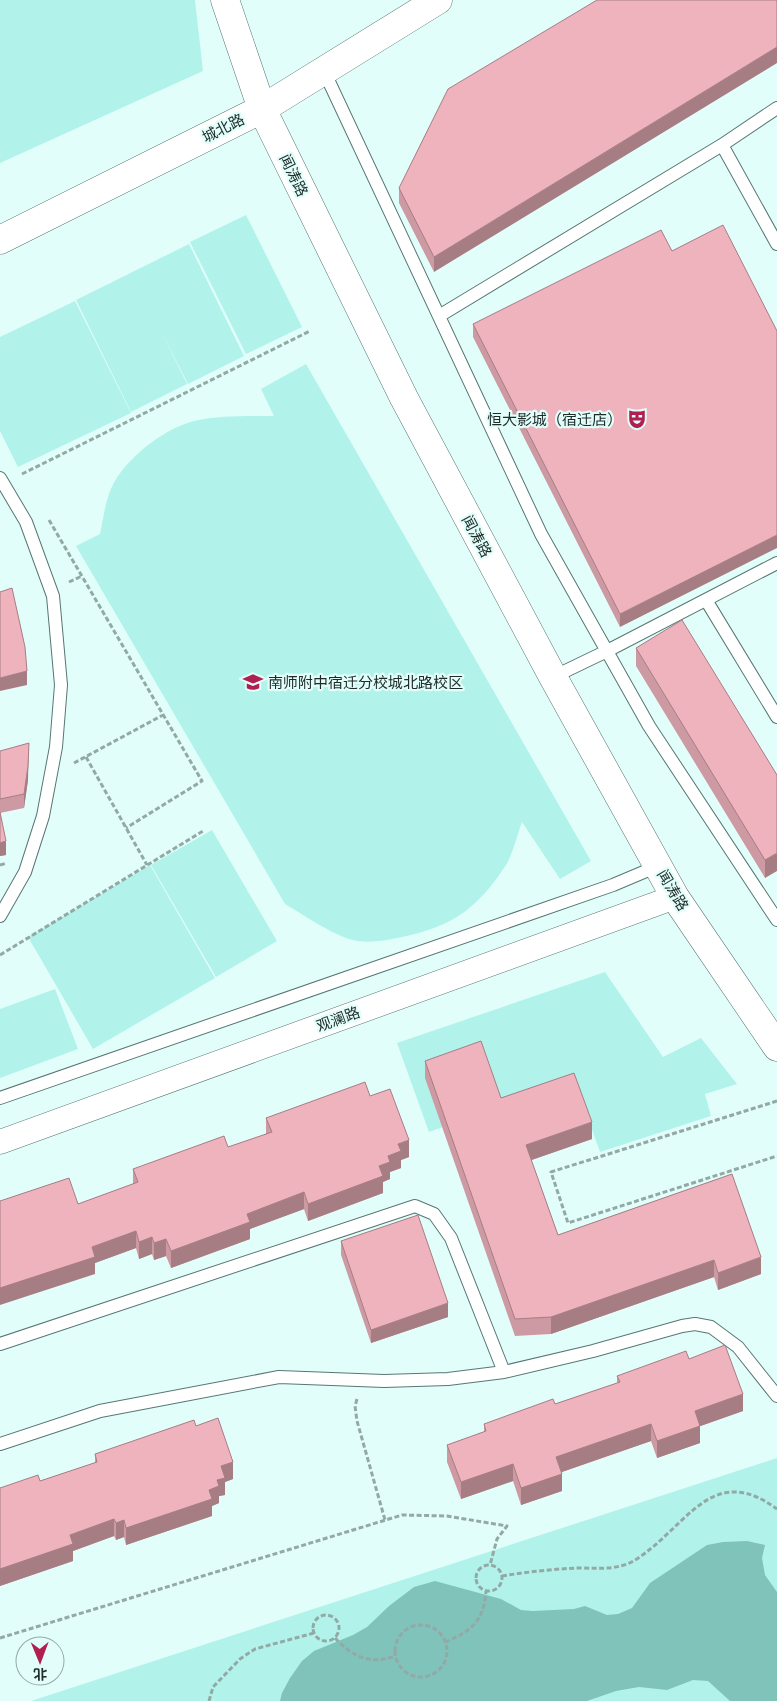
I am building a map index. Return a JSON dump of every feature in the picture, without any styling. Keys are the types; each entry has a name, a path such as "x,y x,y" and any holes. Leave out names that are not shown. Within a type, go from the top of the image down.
{"street":[{"name":"闻涛路","path":"225,0 262,109 404,398 552,677 675,897 777,1047"},
{"name":"城北路","path":"0,240 262,109 438,0"},
{"name":"观澜路","path":"0,1142 675,897"}],"lane":[{"path":"324,70 541,534 650,726 777,920"},
{"path":"439,316 722,146 777,108"},
{"path":"722,146 777,244"},
{"path":"0,916 25,872 43,816 56,747 61,685 53,596 26,522 2,481"},
{"path":"552,677 607,651 777,563"},
{"path":"706,600 777,717"},
{"path":"0,1098 604,888 658,866"},
{"path":"0,1344 415,1206 434,1214 450,1238 504,1372"},
{"path":"0,1444 100,1411 279,1377 363,1380 448,1379 504,1372 695,1324 711,1327 738,1347 777,1396"}],"path":[{"path":"2,481 310,331"},
{"path":"47,516 202,781 126,828"},
{"path":"51,776 163,715"},
{"path":"86,757 148,864"},
{"path":"0,955 203,831"},
{"path":"777,1101 551,1172 568,1223 777,1156"},
{"path":"363,1380 355,1406 357,1421 385,1520"},
{"path":"502,1576 578,1568 601,1570 627,1564 640,1558 700,1503 711,1496 723,1492 740,1492 757,1497 777,1509"},
{"path":"0,1638 402,1514 447,1516 507,1526 497,1539 490,1565"},
{"path":"490,1565 498,1568 502,1576 499,1588 491,1591 486,1591 477,1583 477,1574 482,1568 490,1565"},
{"path":"445,1642 457,1637 475,1624 485,1607 486,1591"},
{"path":"327,1614 336,1618 340,1630 335,1638 323,1641 314,1633 313,1624 319,1617 327,1614"},
{"path":"427,1626 435,1629 445,1642 447,1650 446,1659 442,1667 428,1676 412,1675 404,1671 399,1664 395,1647 398,1639 410,1628 427,1626"},
{"path":"209,1701 213,1687 240,1659 255,1649 314,1633"},
{"path":"335,1638 346,1650 357,1656 383,1660 396,1656"}],"shaded area":[{"path":"0,0 195,0 203,71 0,163"},
{"path":"246,215 302,327 246,354 190,242"},
{"path":"189,244 244,356 188,384 162,333 187,384 131,412 76,300"},
{"path":"75,301 131,413 18,467 0,431 0,337"},
{"path":"306,364 591,861 560,879 522,822 506,865 496,880 474,904 435,928 402,937 371,942 345,937 327,929 285,904 76,546 100,534 106,504 114,483 125,467 152,442 183,424 194,421 224,417 274,416 261,389"},
{"path":"212,830 277,941 216,977 151,865"},
{"path":"150,865 215,978 93,1049 28,937"},
{"path":"605,972 663,1057 701,1038 737,1084 705,1094 711,1116 600,1152 574,1080 429,1132 397,1043"},
{"path":"55,989 78,1049 0,1078 0,1009"},
{"path":"777,1458 777,1701 31,1701"},
{"path":"747,1541 765,1545 762,1558 765,1575 777,1592 777,1701 730,1701 708,1681 693,1680 667,1690 639,1687 616,1691 587,1701 280,1701 290,1678 302,1661 314,1651 353,1635 367,1627 389,1606 414,1587 435,1581 501,1599 521,1610 574,1609 585,1606 607,1615 618,1614 632,1608 650,1583 707,1545"}],"building":[{"path":"597,0 777,0 777,47 434,257 399,188 448,89"},
{"path":"723,225 777,331 777,535 620,614 473,324 661,230 672,251"},
{"path":"12,588 25,647 27,671 0,678 0,592"},
{"path":"682,620 777,775 777,853 765,860 636,648"},
{"path":"29,743 24,794 0,799 0,751"},
{"path":"0,812 6,841 0,843"},
{"path":"481,1041 501,1098 574,1073 592,1122 526,1145 558,1235 732,1174 761,1257 718,1273 714,1260 551,1317 515,1319 425,1061"},
{"path":"365,1082 370,1096 390,1089 409,1140 398,1144 401,1151 388,1156 390,1162 379,1166 383,1176 308,1204 304,1192 247,1214 250,1222 171,1251 166,1239 154,1243 152,1237 139,1242 136,1231 92,1247 95,1257 0,1288 0,1201 69,1178 78,1204 138,1182 133,1169 224,1136 228,1147 272,1132 266,1118"},
{"path":"418,1215 448,1303 371,1330 341,1241"},
{"path":"725,1345 743,1394 695,1411 700,1426 657,1441 651,1424 556,1457 562,1474 521,1488 513,1464 461,1482 447,1445 486,1431 484,1424 553,1399 555,1404 620,1382 617,1376 686,1351 689,1359"},
{"path":"218,1418 233,1462 221,1466 225,1478 217,1480 219,1486 209,1490 212,1499 126,1528 124,1520 116,1523 114,1519 70,1535 73,1544 0,1569 0,1488 38,1475 40,1481 97,1462 95,1454 194,1420 196,1426"}],"place":[{"name":"恒大影城（宿迁店）","path":"637,419"},
{"name":"南师附中宿迁分校城北路校区","path":"253,682"}]}
